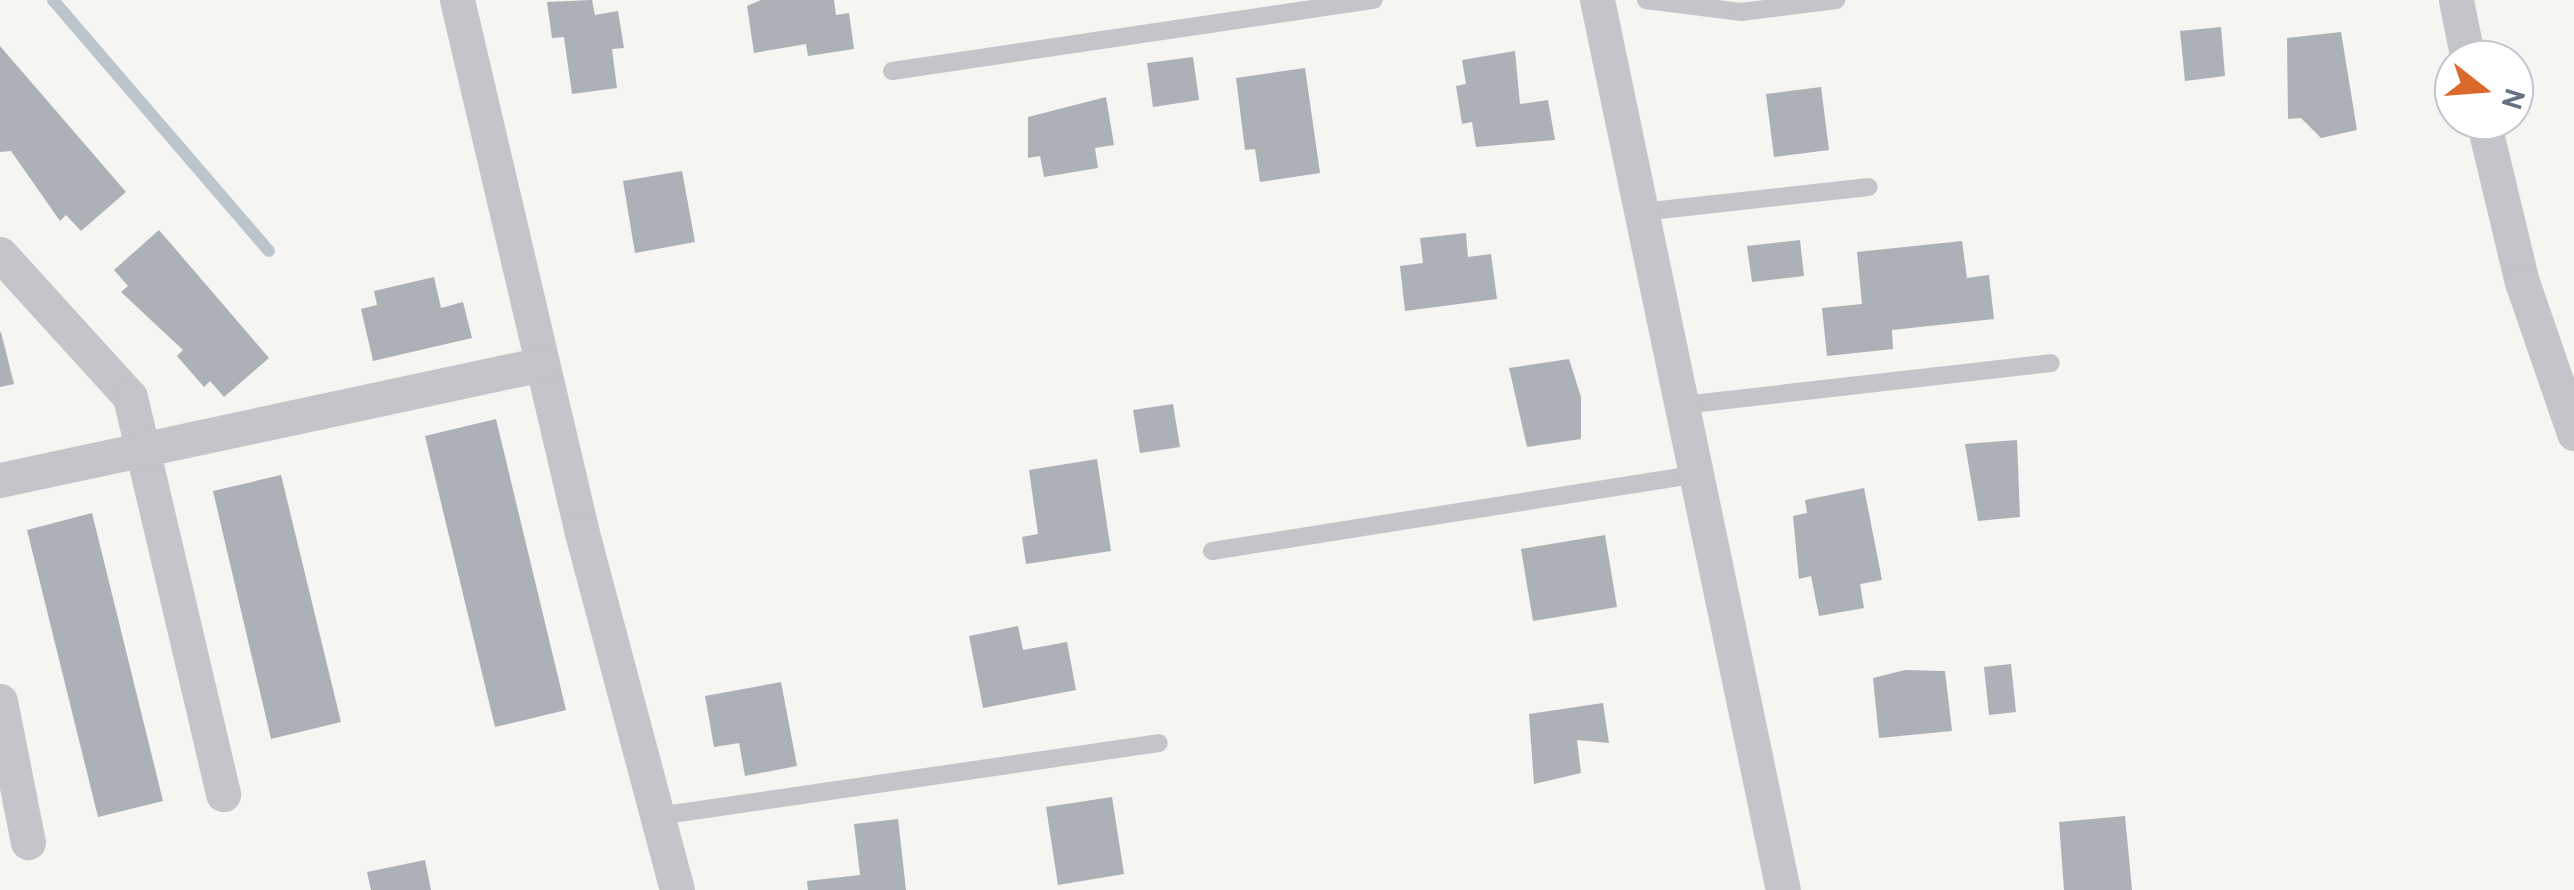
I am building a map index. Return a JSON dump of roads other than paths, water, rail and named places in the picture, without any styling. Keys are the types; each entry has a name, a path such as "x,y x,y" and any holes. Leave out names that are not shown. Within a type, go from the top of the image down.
{"street":[{"path":"457,0 542,364 677,890"},
{"path":"1597,0 1784,890"},
{"path":"2456,0 2464,40"},
{"path":"2490,140 2561,354 2574,433"},
{"path":"0,254 130,397 223,794"},
{"path":"0,480 542,364"},
{"path":"0,701 28,842"}],"lane":[{"path":"892,71 1374,0"},
{"path":"1646,0 1741,12 1836,0"},
{"path":"1642,212 1869,187"},
{"path":"1683,405 2052,363"},
{"path":"1212,551 1698,474"},
{"path":"658,816 1159,743"}],"waterway":[{"path":"53,0 269,251"}]}
